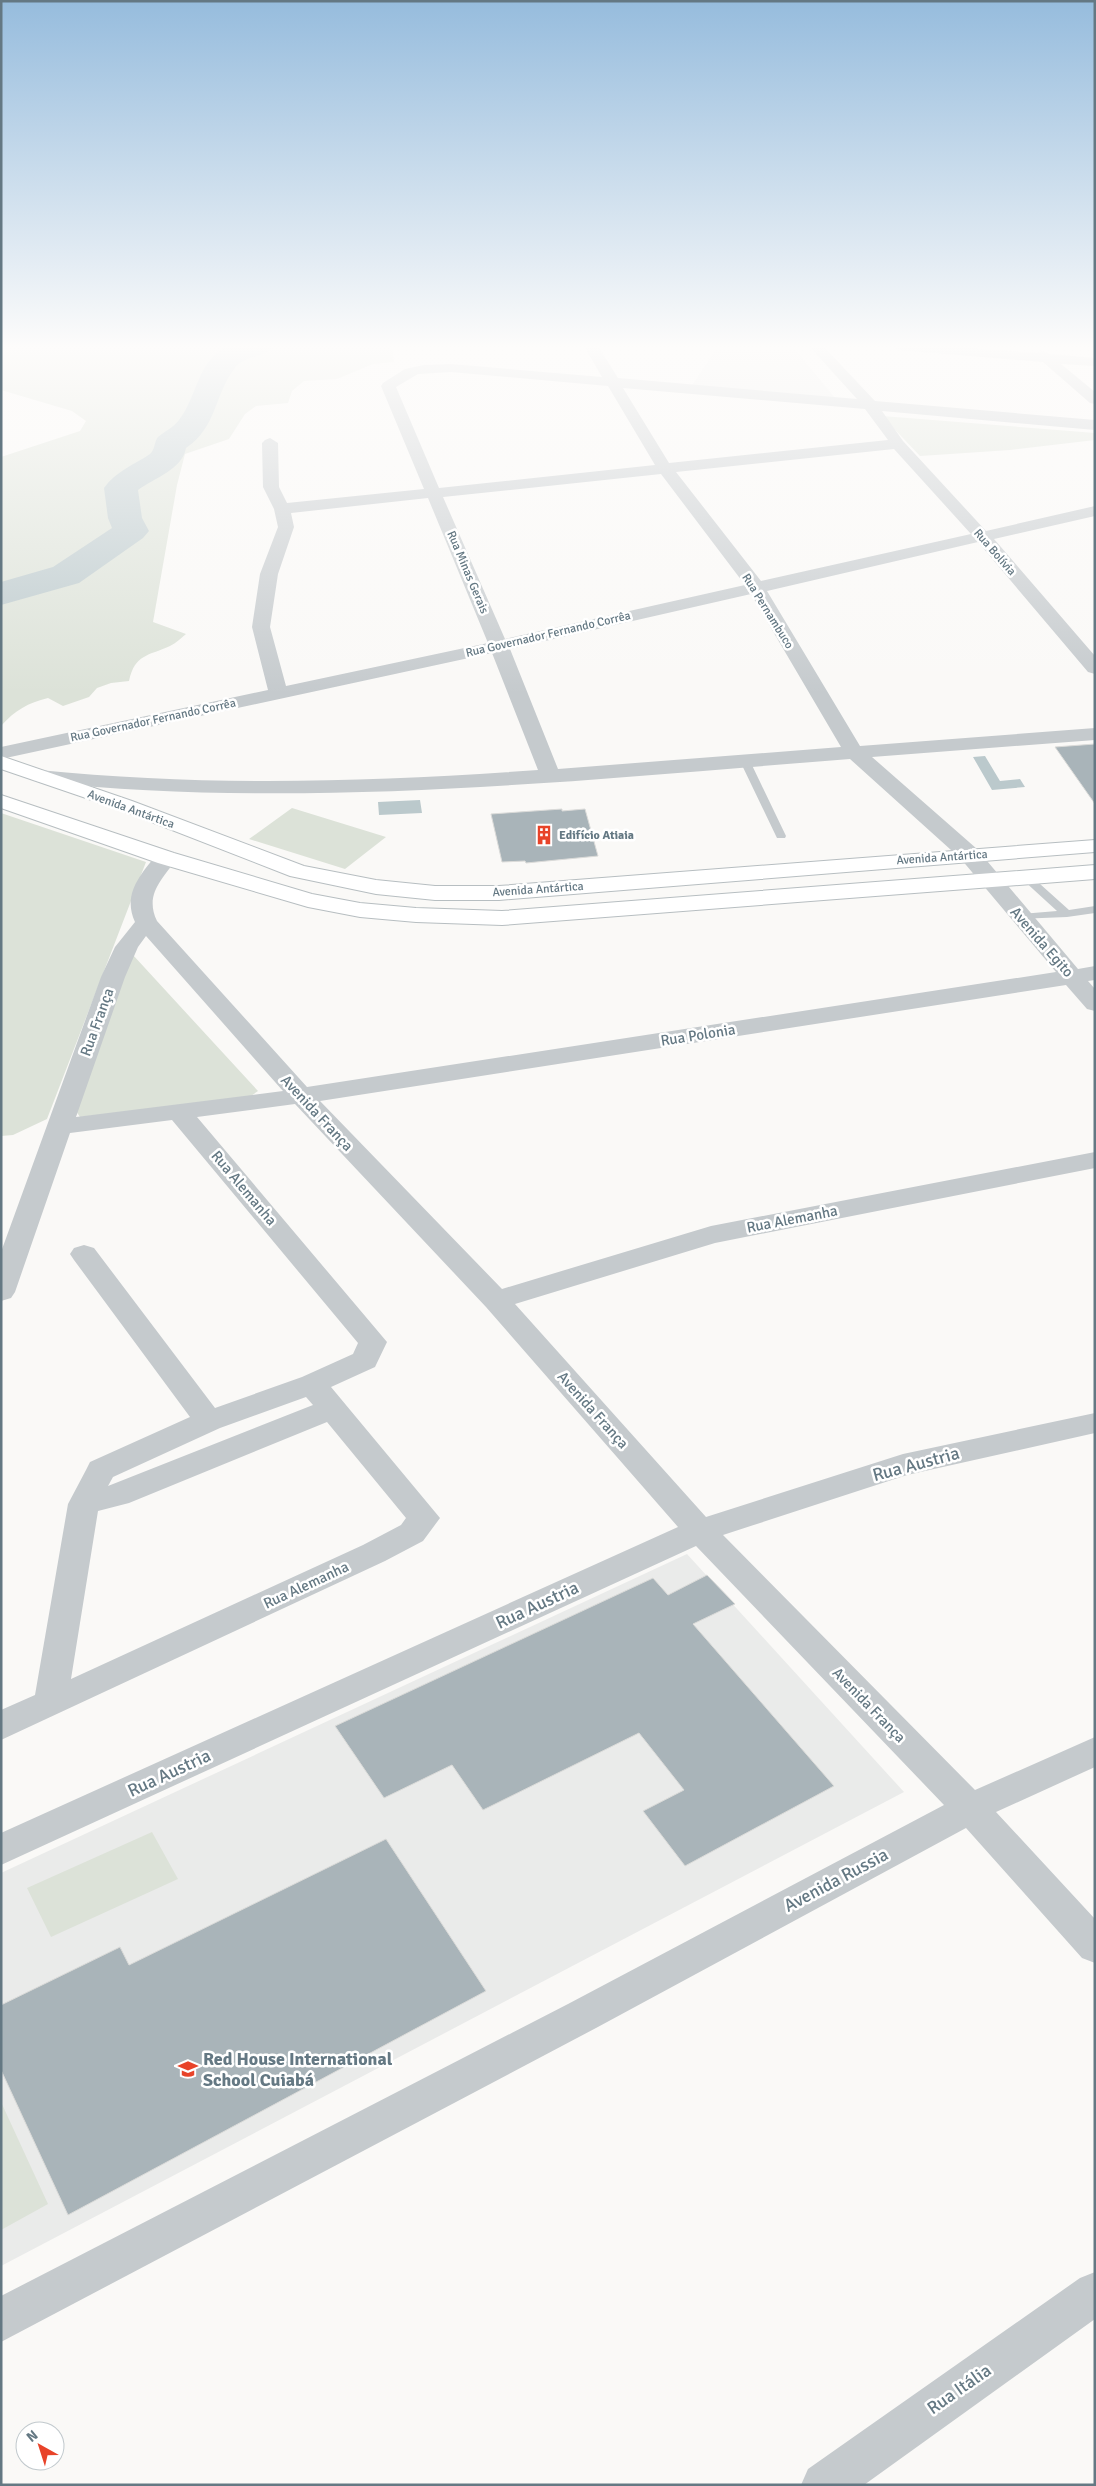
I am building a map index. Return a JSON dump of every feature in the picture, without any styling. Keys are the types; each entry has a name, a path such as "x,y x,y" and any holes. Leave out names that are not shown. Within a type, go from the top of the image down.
{"main road":[{"name":"Avenida Antártica","path":"1,762 125,805 298,871 376,887 435,892 499,893 969,854 1095,846"},
{"name":"Avenida Antártica","path":"1,801 166,858 308,900 360,910 416,915 502,918 1095,872"},
{"path":"166,858 194,832"}],"street":[{"path":"270,462 271,487 282,509 286,527 269,574 261,627 278,693"},
{"name":"Rua Minas Gerais","path":"420,462 500,646 550,775"},
{"name":"Rua Pernambuco","path":"661,462 755,586 854,752 969,854"},
{"path":"282,509 730,462"},
{"name":"Rua Bolívia","path":"914,462 982,536 1095,668"},
{"name":"Rua Governador Fernando Corrêa","path":"1,753 500,646 755,586 1095,511"},
{"path":"39,776 140,787 357,788 1095,734"},
{"name":"Avenida Egito","path":"969,854 1021,917 1083,975 1095,1004"},
{"name":"Avenida França","path":"166,858 140,896 140,906 147,923 301,1096 496,1300 700,1531 970,1808 1095,1946"},
{"name":"Rua França","path":"1,1292 59,1127 126,947 136,932 147,923"},
{"name":"Rua Polonia","path":"301,1096 1083,975"},
{"path":"59,1127 301,1096"},
{"name":"Rua Alemanha","path":"51,1703 55,1666 84,1504 101,1470 209,1421 312,1384 365,1360 374,1342 179,1112"},
{"name":"Rua Alemanha","path":"496,1300 711,1235 1095,1160"},
{"path":"84,1254 209,1421"},
{"name":"Rua Alemanha","path":"1,1726 374,1553 412,1533 424,1518 331,1410 312,1384"},
{"path":"84,1504 118,1495 331,1410"},
{"name":"Rua Austria","path":"1,1850 700,1531 903,1465 1095,1423"},
{"name":"Avenida Russia","path":"1,2320 582,2016 970,1808 1095,1751"},
{"name":"Rua Itália","path":"824,2485 1095,2293"}],"lane":[{"path":"745,761 781,836"},
{"path":"1026,877 1067,914"},
{"path":"1021,917 1088,912 1095,909"}],"shaded area":[{"path":"1,462 183,462 177,485 153,622 186,634 172,645 149,654 139,661 129,681 111,683 97,688 89,697 63,706 48,698 34,702 17,711 1,726"},
{"path":"985,756 1000,781 1020,779 1025,787 992,790 973,757"},
{"path":"420,800 422,813 379,815 378,802"},
{"path":"292,808 386,837 345,869 249,839"},
{"path":"1,813 146,862 47,1119 13,1135 1,1136"},
{"path":"133,955 258,1091 248,1098 80,1117 74,1108 124,957"},
{"name":"Red House International School Cuiabá","path":"687,1554 904,1792 1,2266 1,1873"},
{"path":"152,1832 178,1879 51,1937 27,1888"},
{"path":"1,2102 48,2204 1,2230"}],"building":[{"path":"1095,744 1095,804 1055,747"},
{"name":"Edifício Atiaia","path":"562,809 562,811 585,809 598,856 526,863 525,861 502,862 491,814"},
{"path":"707,1575 735,1604 693,1624 834,1786 685,1866 643,1811 684,1790 639,1733 483,1810 452,1765 384,1798 335,1726 653,1578 668,1595"},
{"path":"386,1839 486,1991 68,2215 1,2070 1,2005 120,1947 129,1965"}],"waterway":[{"path":"1,594 66,575 131,531 125,518 121,488 159,462"}],"place":[{"name":"Edifício Atiaia","path":"544,835"},
{"name":"Red House International School Cuiabá","path":"188,2069"}]}
